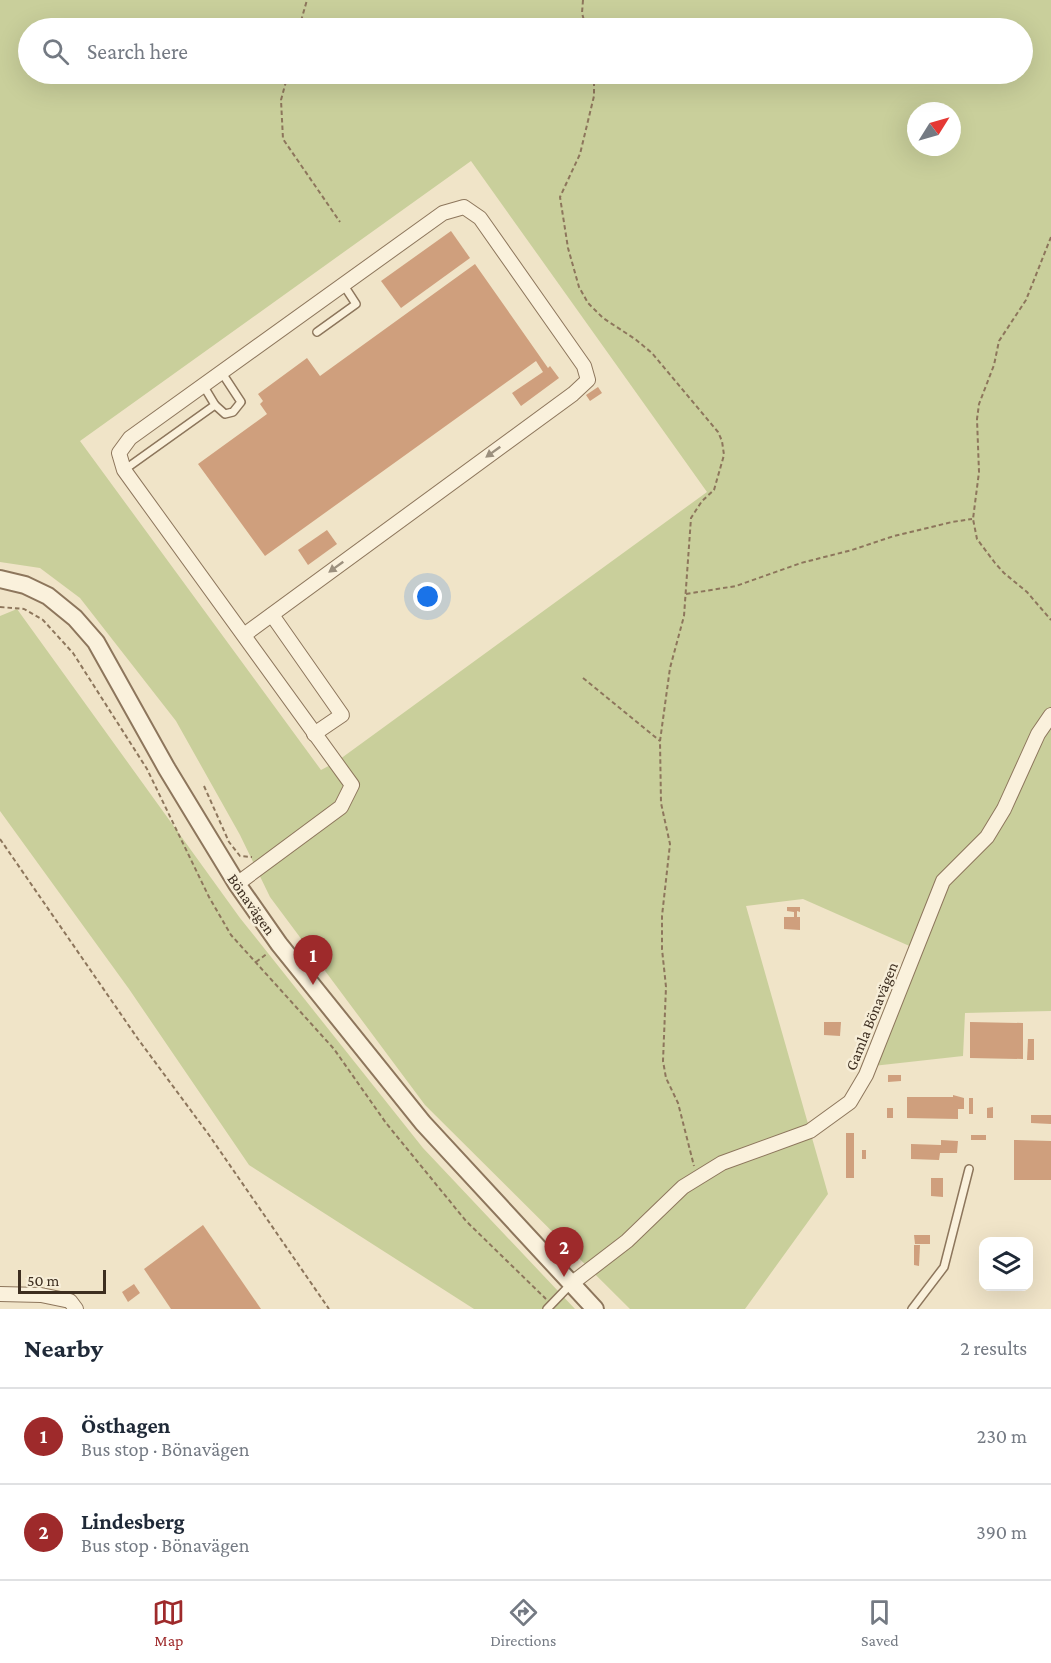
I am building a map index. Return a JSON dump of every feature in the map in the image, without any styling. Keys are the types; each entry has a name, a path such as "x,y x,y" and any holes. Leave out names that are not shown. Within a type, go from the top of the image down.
{"street":[{"path":"237,884 341,807 352,785 124,470 119,453 130,438 343,284 443,213 464,207 480,218 584,366 588,380 573,394 244,635"},
{"name":"Bönavägen","path":"0,579 25,585 48,596 75,618 96,642 167,769 237,884 279,944 423,1123 595,1309"},
{"path":"272,615 342,715 314,734"},
{"name":"Gamla Bönavägen","path":"571,1284 627,1241 683,1187 722,1163 810,1131 850,1102 867,1075 943,881 987,837 1004,809 1038,734 1051,715"},
{"path":"0,1294 41,1295 70,1301 76,1309"}],"lane":[{"path":"317,332 356,304 343,284"},
{"path":"203,386 215,405 225,414 233,412 241,402 222,373"},
{"path":"124,470 215,405"},
{"path":"912,1309 944,1267 969,1169"},
{"path":"547,1309 571,1284"}],"path":[{"path":"302,18 307,0"},
{"path":"583,0 583,18"},
{"path":"285,84 281,100 283,139 340,222"},
{"path":"594,84 594,96 580,154 560,197 568,248 579,286 588,303 603,318 652,353 723,441 724,455 714,490 702,501 691,518 684,616 670,668 660,741 661,803 670,844 662,916 662,949 666,987 663,1061 666,1078 678,1103 691,1160 698,1178"},
{"path":"1051,237 1026,300 999,341 994,365 979,404 976,419 979,472 973,519 977,539 995,563 1027,592 1051,620"},
{"path":"686,594 736,586 801,563 894,536 973,519"},
{"path":"583,678 660,741"},
{"path":"204,786 230,842 240,856 249,858 258,855"},
{"path":"0,839 329,1309"}],"green space":[{"path":"0,0 1051,0 1051,1011 965,1013 963,1056 864,1067 914,948 803,899 746,906 828,1194 745,1309 630,1309 425,1105 270,897 240,835 176,721 80,598 40,568 0,562","holes":["471,161 707,492 336,762 321,770 80,441"]},
{"path":"17,609 240,918 423,1148 575,1309 474,1309 249,1165 129,989 0,811 0,616"}],"building":[{"path":"451,231 470,258 401,308 381,281"},
{"path":"475,264 548,368 550,366 559,378 521,406 512,393 543,372 536,361 265,556 198,464 267,414 260,404 263,401 258,394 307,358 320,376"},
{"path":"598,387 602,393 590,401 586,395"},
{"path":"327,530 337,544 308,565 298,550"},
{"path":"787,907 800,907 797,917 800,917 800,930 784,929 784,917 794,917 794,912 787,911"},
{"path":"824,1022 841,1022 840,1036 824,1035"},
{"path":"970,1022 1023,1023 1023,1059 970,1058"},
{"path":"1028,1039 1034,1039 1034,1060 1027,1060"},
{"path":"888,1075 901,1075 901,1081 888,1082"},
{"path":"953,1095 964,1098 964,1109 958,1109 958,1119 907,1118 907,1097 953,1097"},
{"path":"969,1098 973,1098 973,1114 969,1114"},
{"path":"993,1107 993,1118 987,1118 987,1108"},
{"path":"887,1108 893,1108 893,1118 887,1118"},
{"path":"1031,1115 1051,1115 1051,1124 1031,1123"},
{"path":"846,1133 854,1133 854,1178 846,1178"},
{"path":"971,1135 986,1135 986,1140 971,1140"},
{"path":"941,1140 958,1141 957,1153 940,1153 939,1160 911,1159 911,1144 941,1145"},
{"path":"1014,1140 1051,1141 1051,1180 1014,1180"},
{"path":"862,1150 866,1150 866,1159 862,1159"},
{"path":"931,1178 943,1178 943,1197 931,1196"},
{"path":"203,1225 261,1309 171,1309 144,1269"},
{"path":"914,1235 930,1235 930,1244 915,1244"},
{"path":"914,1245 920,1245 919,1266 914,1265"},
{"path":"134,1284 140,1293 128,1302 122,1292"}],"place":[{"name":"Östhagen","path":"313,985"},
{"name":"Lindesberg","path":"564,1277"}]}
